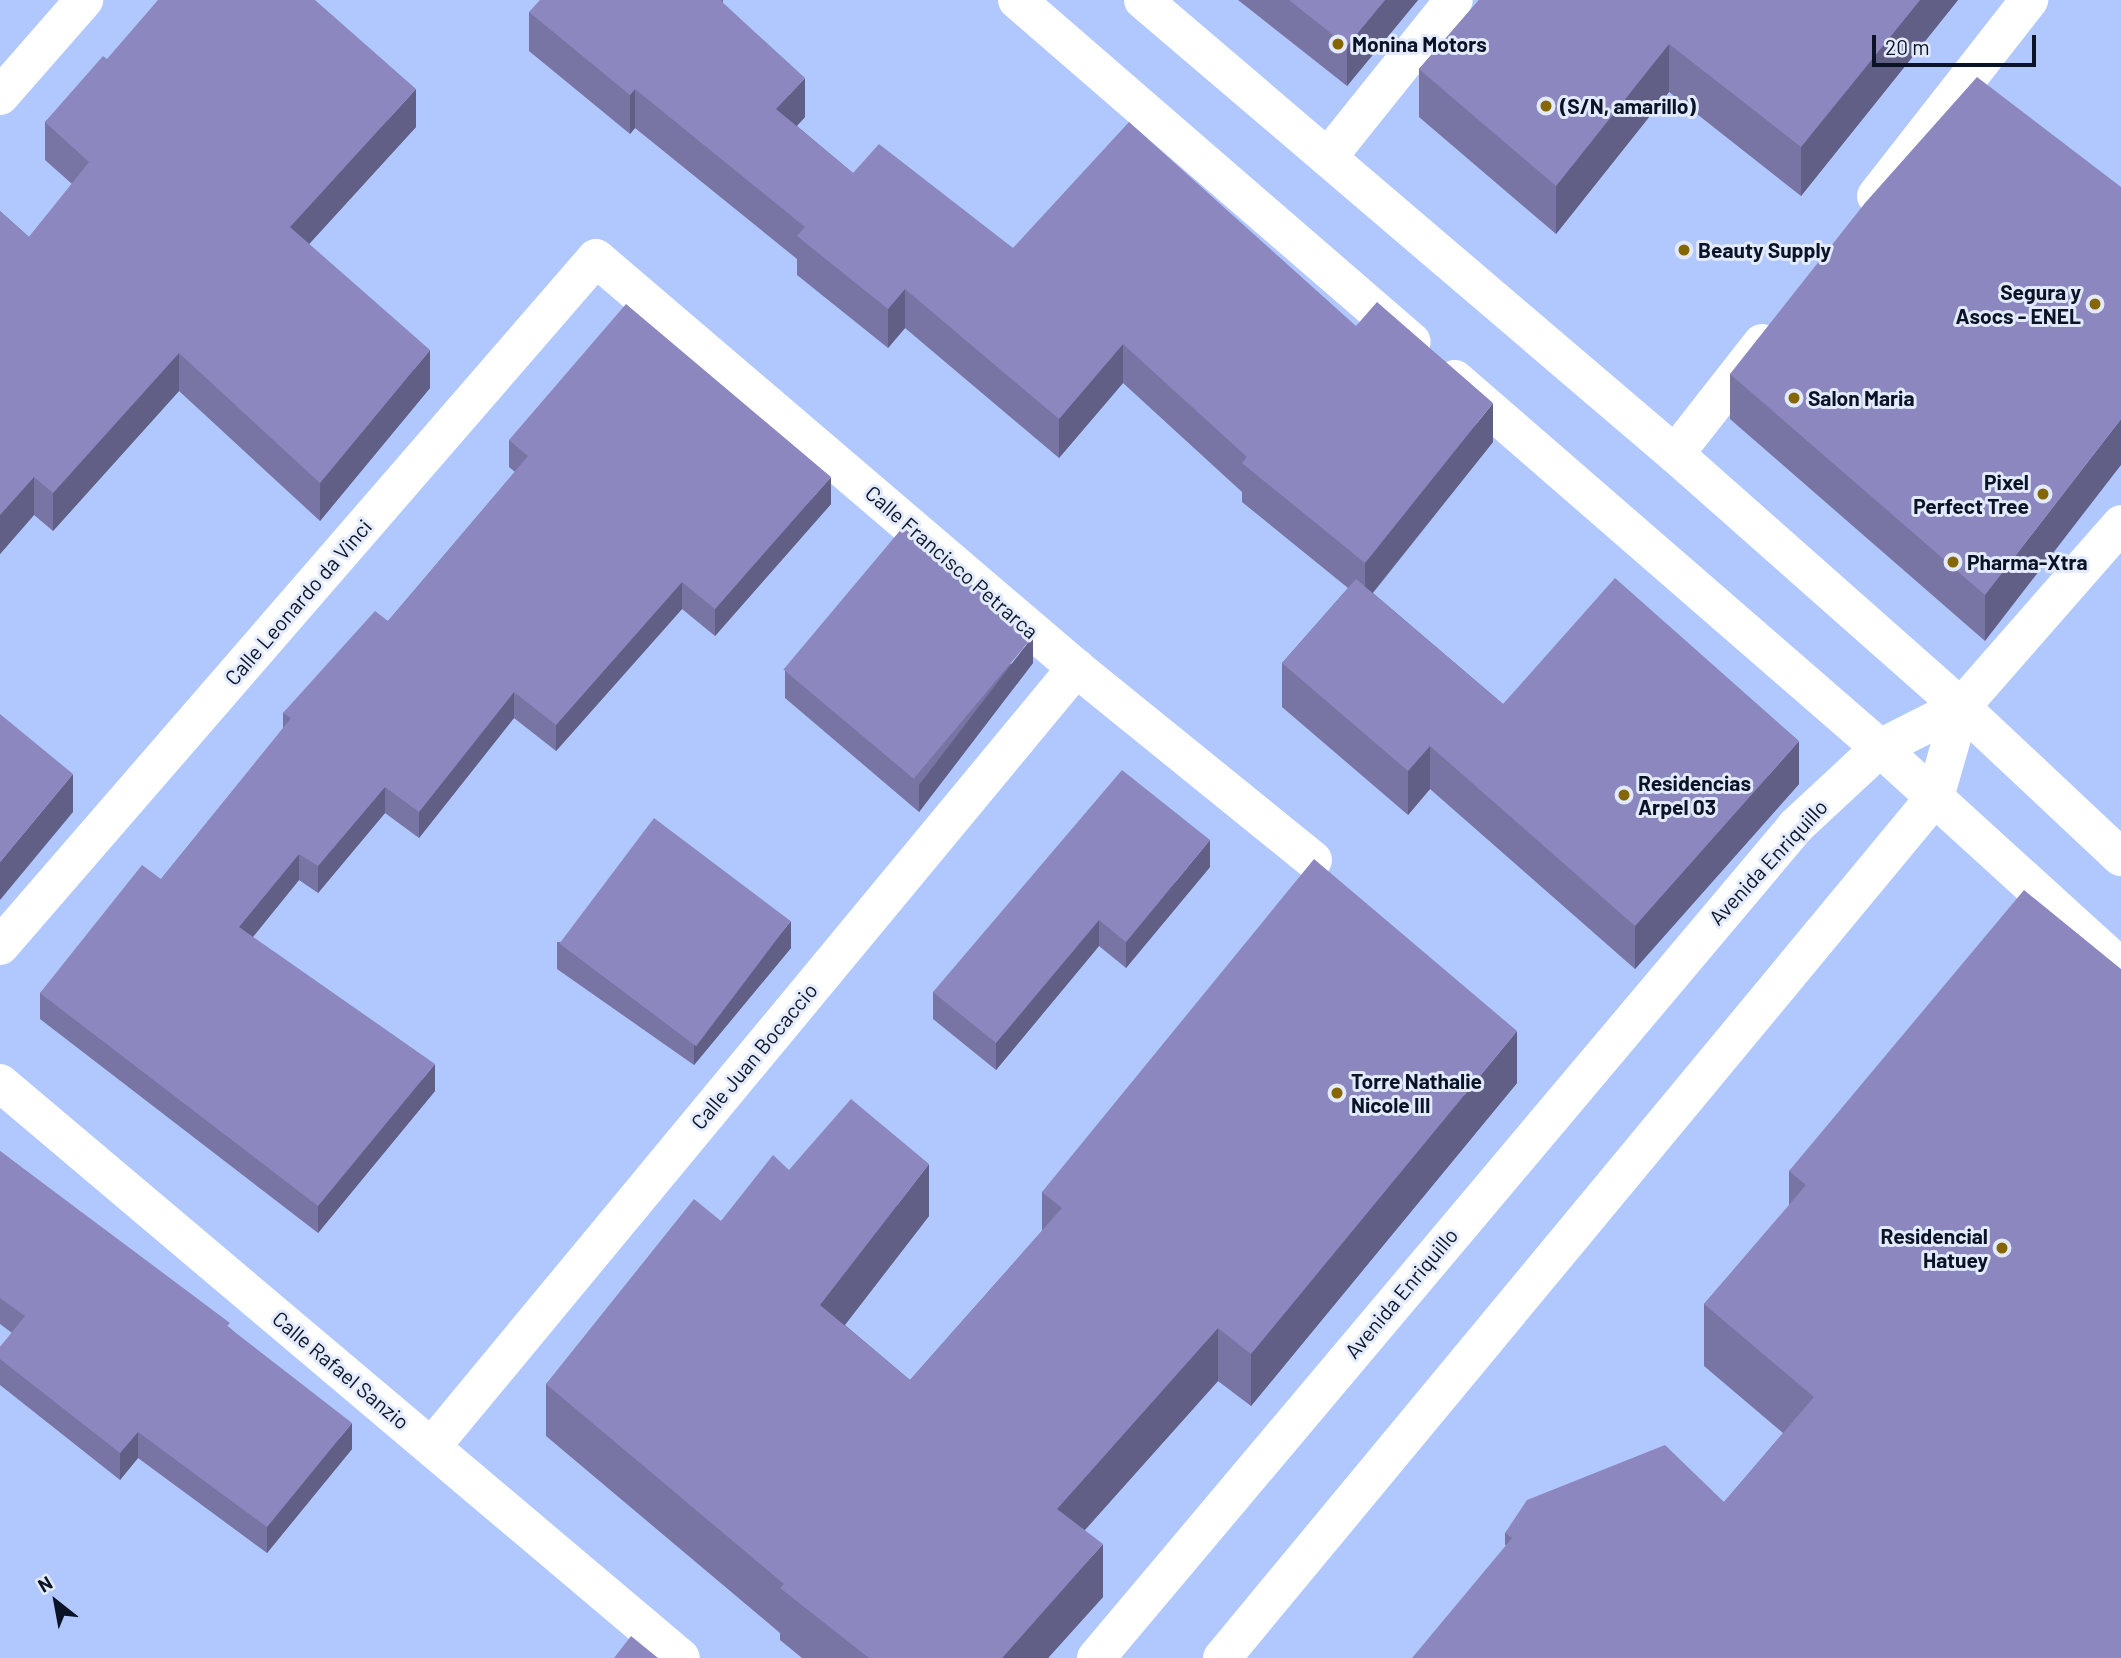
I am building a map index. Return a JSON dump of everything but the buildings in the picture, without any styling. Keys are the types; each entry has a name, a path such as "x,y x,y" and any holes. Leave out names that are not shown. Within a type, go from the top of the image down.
{"street":[{"path":"0,96 84,0"},
{"path":"1017,0 1881,748 2121,967"},
{"path":"1143,0 1675,454 1961,707 2121,857"},
{"path":"1328,158 1454,0"},
{"path":"1852,227 2029,0"},
{"name":"Calle Francisco Petrarca","path":"596,258 1076,668 1313,860"},
{"name":"Calle Leonardo da Vinci","path":"0,946 596,258"},
{"path":"1675,454 1784,314"},
{"path":"1222,1658 1936,797 1961,707 2121,524"},
{"name":"Calle Juan Bocaccio","path":"433,1445 1076,668"},
{"name":"Avenida Enriquillo","path":"1096,1658 1702,934 1796,826 1881,748 1961,707"},
{"name":"Calle Rafael Sanzio","path":"0,1083 433,1445 681,1658"}],"place":[{"name":"Monina Motors","path":"1338,44"},
{"name":"(S/N, amarillo)","path":"1546,106"},
{"name":"Beauty Supply","path":"1684,250"},
{"name":"Segura y Asocs - ENEL","path":"2095,304"},
{"name":"Salon Maria","path":"1794,398"},
{"name":"Pixel Perfect Tree","path":"2043,494"},
{"name":"Pharma-Xtra","path":"1953,562"},
{"name":"Residencias Arpel 03","path":"1624,795"},
{"name":"Torre Nathalie Nicole III","path":"1337,1093"},
{"name":"Residencial Hatuey","path":"2002,1248"}]}
